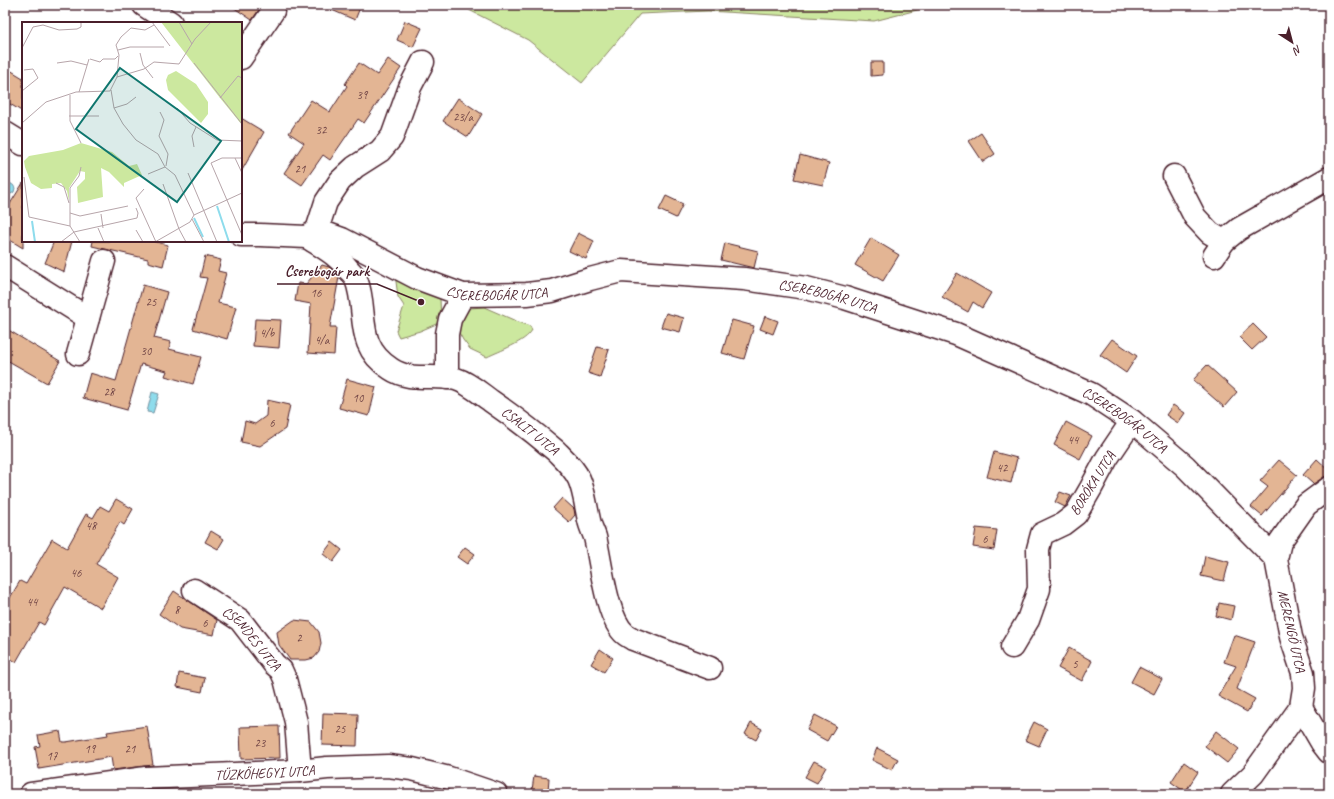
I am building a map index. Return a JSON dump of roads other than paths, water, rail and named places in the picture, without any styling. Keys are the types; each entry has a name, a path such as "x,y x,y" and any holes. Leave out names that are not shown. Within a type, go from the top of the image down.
{"street":[{"path":"144,5 170,22"},
{"path":"242,57 273,11"},
{"path":"312,233 326,202 340,181 356,167 380,151 392,138 410,87 423,62"},
{"path":"5,133 22,143"},
{"path":"1174,176 1194,217 1210,233 1219,248 1239,229 1329,178"},
{"name":"CSEREBOGÁR UTCA","path":"242,235 312,233 342,239 417,278 463,295 552,292 590,279 629,270 744,279 806,288 884,310 956,334 1091,394 1111,406 1132,420 1185,466 1276,559"},
{"name":"CSALIT UTCA","path":"312,233 328,250 342,261 356,278 365,335 371,349 380,360 391,369 409,376 424,378 447,378 458,380 470,386 530,429 566,461 579,478 588,510 589,521 595,536 606,592 612,610 624,633 633,639 710,668"},
{"path":"78,354 104,261"},
{"path":"5,266 88,318"},
{"path":"447,378 447,334 450,319 463,295"},
{"name":"BORÓKA UTCA","path":"1012,647 1028,620 1039,589 1038,549 1042,534 1063,524 1076,514 1107,458 1132,420"},
{"name":"MERENGŐ UTCA","path":"1302,707 1304,688 1303,673 1290,637 1276,559 1280,542 1306,505 1329,488"},
{"name":"CSENDES UTCA","path":"194,590 240,620 274,664 281,670 285,679 296,722 300,771"},
{"path":"1232,794 1253,774 1302,707 1322,743 1329,752"},
{"name":"TŰZKŐHEGYI UTCA","path":"31,794 146,778 388,766 412,769 449,778 496,794"}],"water":[{"path":"5,180 15,188 14,192 11,194 5,193"},
{"path":"152,392 159,394 153,413 147,412"}],"place":[{"name":"Cserebogár park","path":"421,302"}]}
